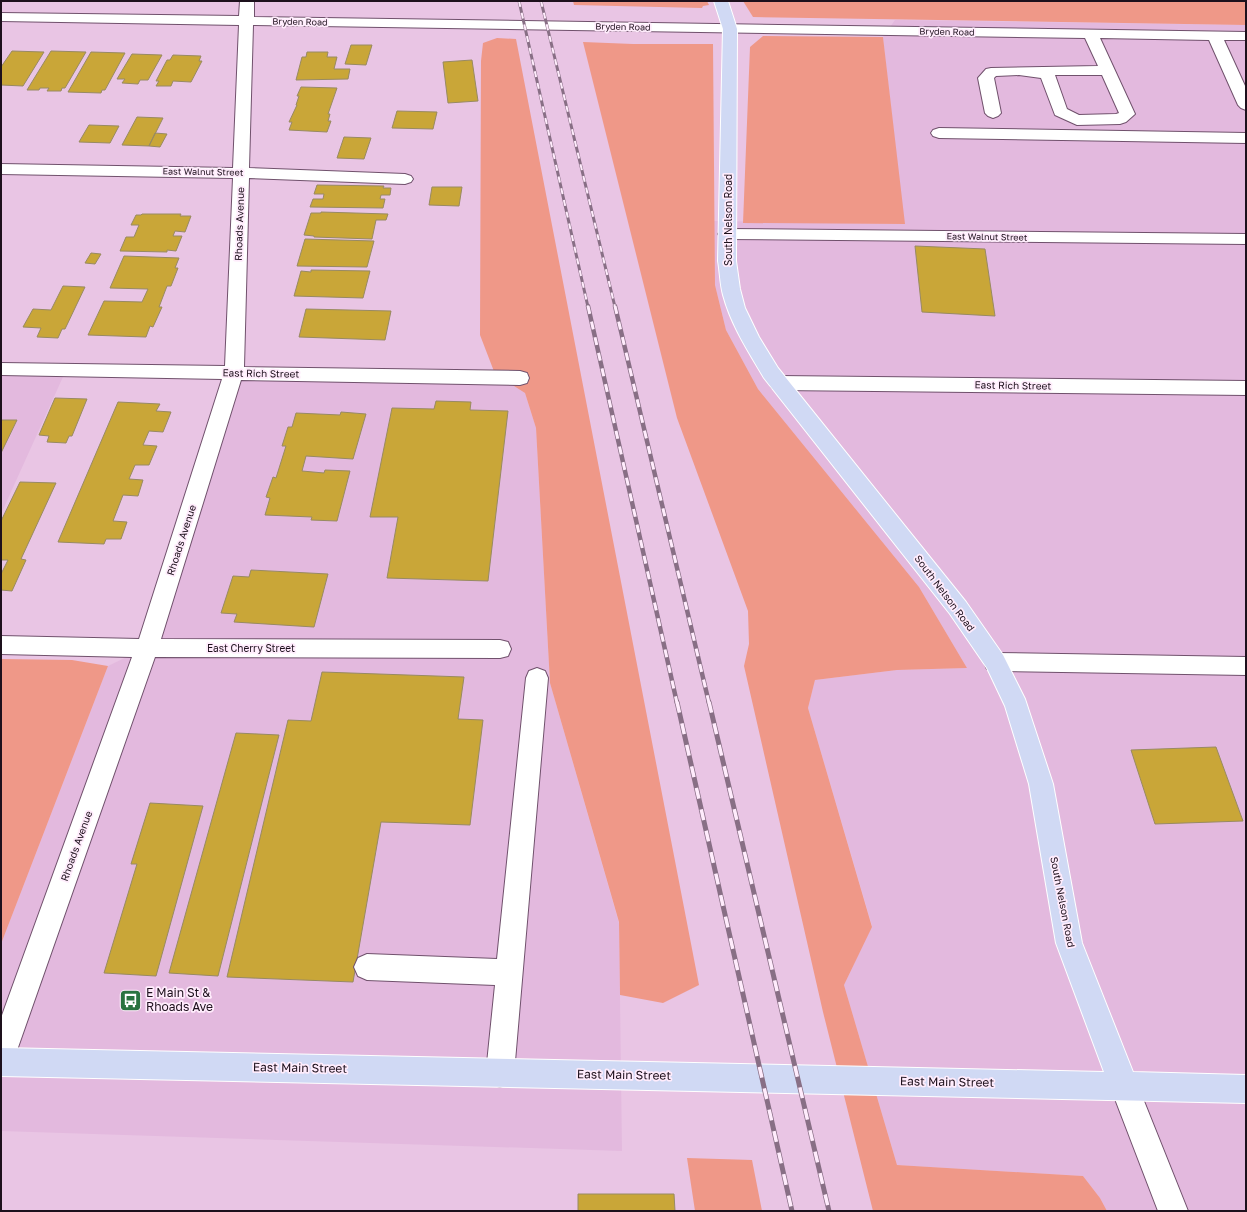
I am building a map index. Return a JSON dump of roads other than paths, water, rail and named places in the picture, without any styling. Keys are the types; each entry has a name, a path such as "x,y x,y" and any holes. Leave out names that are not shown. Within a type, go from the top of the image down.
{"main road":[{"name":"South Nelson Road","path":"721,1 730,29 727,261 732,297 756,350 779,382 958,608 995,662 1017,706 1041,784 1069,943 1124,1086"},
{"name":"East Main Street","path":"1,1062 1246,1089"}],"street":[{"name":"Rhoads Avenue","path":"1,1056 147,648 234,373 247,1"},
{"name":"Bryden Road","path":"1,18 1246,36"},
{"path":"1034,71 1047,75 1060,112 1077,120 1120,119 1127,114 1108,70 1090,34"},
{"path":"1215,36 1246,105"},
{"path":"993,113 986,78 991,72 1108,70"},
{"path":"939,133 1246,138"},
{"name":"East Walnut Street","path":"1,169 241,173 404,178"},
{"name":"East Walnut Street","path":"727,234 1246,239"},
{"name":"East Rich Street","path":"1,369 520,378"},
{"name":"East Rich Street","path":"779,382 1246,388"},
{"name":"East Cherry Street","path":"1,645 147,648 500,648"},
{"path":"995,662 1246,666"},
{"path":"500,1073 537,678"},
{"path":"367,967 509,972"},
{"name":"South Nelson Road","path":"1124,1086 1173,1211"}],"railway":[{"path":"519,1 588,307"},
{"path":"541,1 615,307"},
{"path":"588,306 677,703"},
{"path":"615,306 709,703"},
{"path":"677,702 792,1211"},
{"path":"709,702 829,1211"}],"place":[{"name":"E Main St & Rhoads Ave","path":"130,1000"}]}
